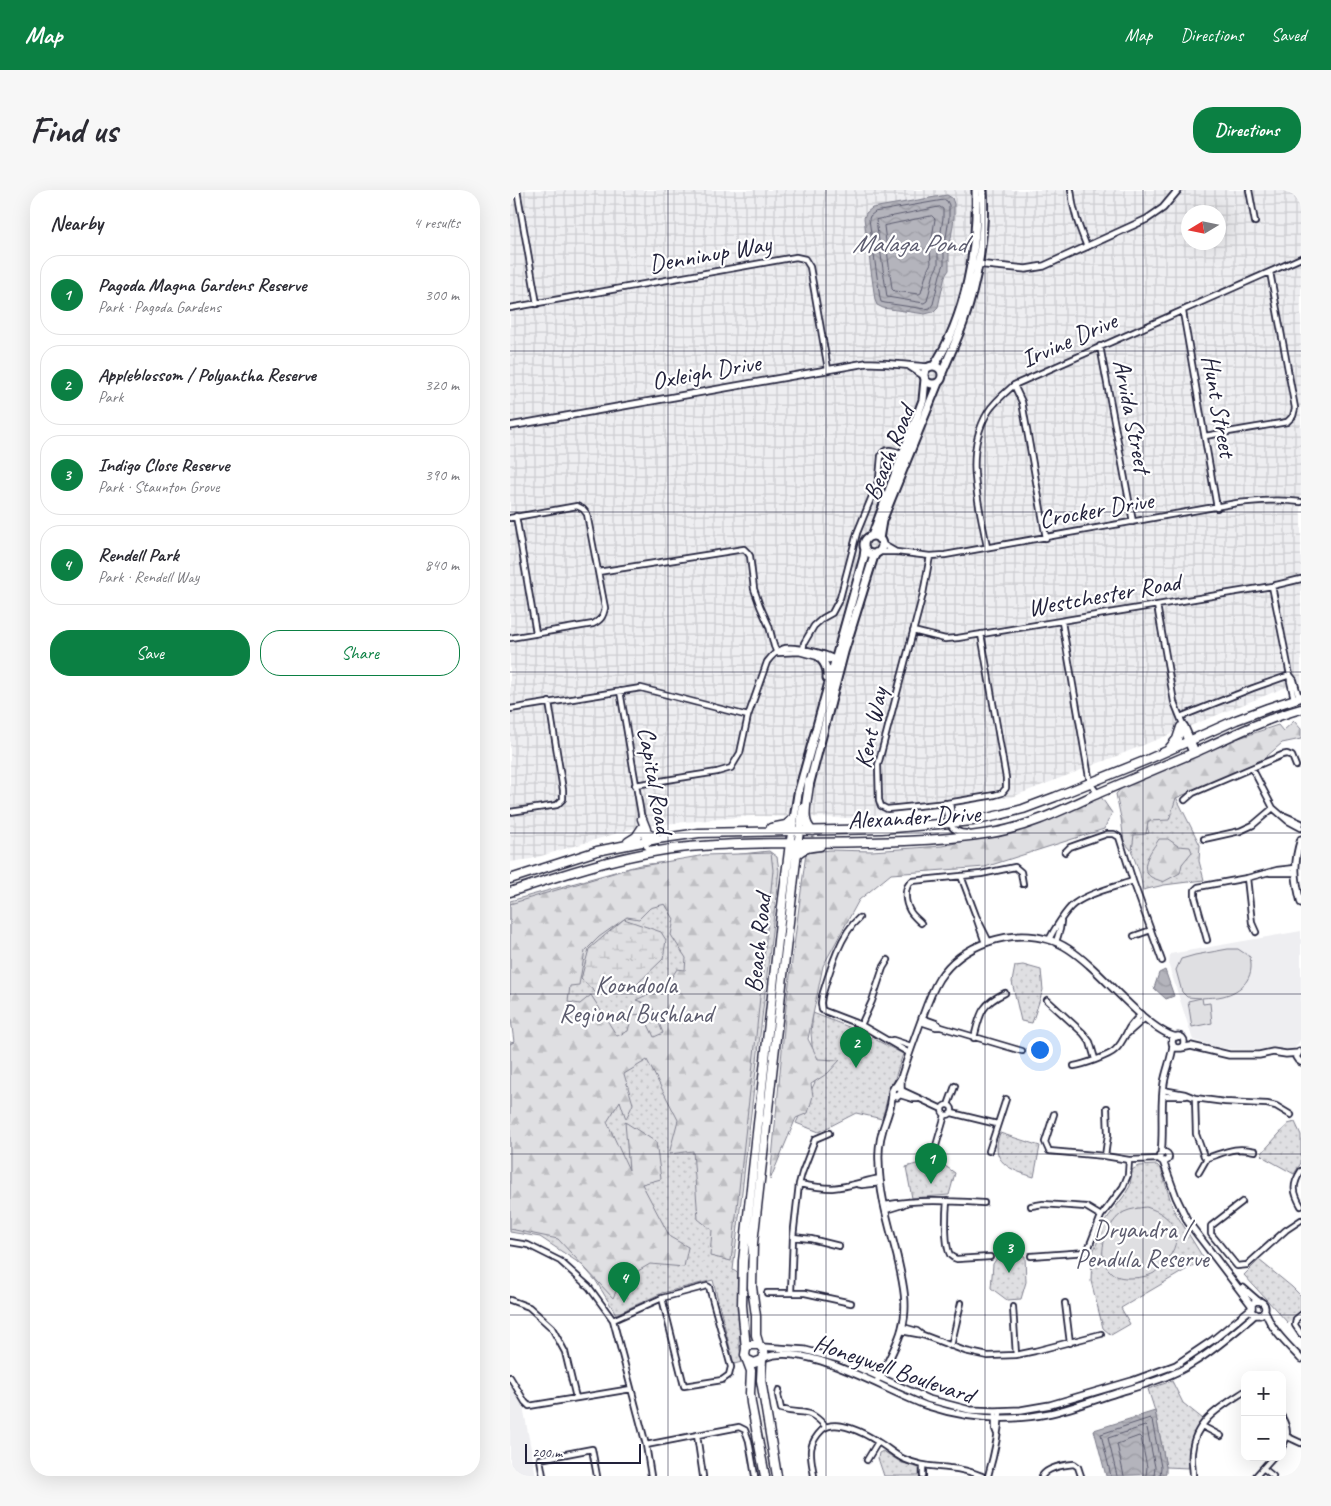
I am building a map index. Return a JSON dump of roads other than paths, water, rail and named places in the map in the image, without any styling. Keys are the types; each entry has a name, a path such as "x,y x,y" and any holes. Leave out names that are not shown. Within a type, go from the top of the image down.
{"main road":[{"path":"976,190 974,241 974,264 974,289 963,323 942,373 942,378 938,383 930,384 924,377 925,371 931,367 942,353 955,324 974,264 982,232 983,190"},
{"path":"931,367 939,368 942,373"},
{"name":"Beach Road","path":"878,540 903,454 923,400 924,377"},
{"name":"Beach Road","path":"746,1349 742,1305 743,1261 783,893 795,831 844,652 873,559 878,553 878,540 882,521 938,383"},
{"name":"Beach Road","path":"795,831 793,819 798,794 864,557 865,541 878,540"},
{"path":"865,549 870,554 878,553"},
{"path":"820,658 824,662 827,671 825,694"},
{"name":"Alexander Drive","path":"510,878 619,846 699,833 882,830 973,821 1023,809 1167,751 1236,720 1298,698"},
{"name":"Alexander Drive","path":"510,892 614,860 675,849 794,842 918,840 1006,830 1060,812 1242,731 1301,709"},
{"path":"1167,751 1177,739 1181,722"},
{"path":"809,756 812,753 815,742 822,736"},
{"path":"809,782 806,821 807,826 812,831"},
{"path":"642,819 648,834 657,839"},
{"path":"742,831 778,827 789,824 793,819"},
{"path":"619,846 633,839 642,828"},
{"name":"Beach Road","path":"761,1346 756,1335 756,1316 752,1287 754,1243 796,856 794,842"},
{"path":"796,856 804,849 852,842"},
{"path":"776,843 781,847 784,855 783,893"},
{"path":"765,1476 750,1393 751,1371 745,1355 746,1349 750,1345 761,1346 764,1351 761,1380 777,1476"},
{"path":"748,1360 754,1363 763,1359"}],"street":[{"path":"517,190 537,304"},
{"path":"1071,190 1072,206 1087,247"},
{"path":"974,264 1018,269 1044,266 1155,214 1170,201 1178,190"},
{"path":"1249,190 1255,222"},
{"name":"Denninup Way","path":"510,308 796,257 805,259 810,267 828,369"},
{"name":"Irvine Drive","path":"986,547 974,474 974,450 979,428 988,410 1003,394 1014,385 1100,346 1183,312 1301,258"},
{"path":"1205,436 1287,422 1293,416 1295,408 1270,272"},
{"name":"Hunt Street","path":"1183,312 1217,508"},
{"name":"Arvida Street","path":"1100,346 1133,522"},
{"name":"Oxleigh Drive","path":"510,426 874,362 931,367"},
{"name":"Oxleigh Drive","path":"909,366 924,377"},
{"path":"1014,385 1022,402 1046,538"},
{"path":"805,652 807,639 814,626 833,611 840,598 857,533 879,479 880,456 886,450 903,454"},
{"name":"Crocker Drive","path":"878,553 897,552 930,556 946,555 1237,503 1256,501 1301,502"},
{"path":"510,518 576,506 583,509 587,514 604,608 604,614 600,621 593,624 510,638"},
{"path":"516,516 536,633"},
{"name":"Crocker Drive","path":"878,540 897,552"},
{"path":"598,572 744,549 750,556 754,588 777,652"},
{"name":"Kent Way","path":"930,556 923,594 878,766 879,800 882,806 887,809 947,803 995,795 1002,793 1006,788 1006,778 981,634"},
{"name":"Westchester Road","path":"913,631 945,639 958,638 1272,586 1301,579"},
{"path":"1272,586 1290,681 1298,698"},
{"path":"1158,605 1174,702 1194,752"},
{"path":"1062,622 1090,783 1098,794"},
{"path":"635,785 731,768 740,752 748,716 767,662 781,649 831,656 835,659 840,669"},
{"path":"805,652 829,660 835,659 844,652"},
{"path":"1181,722 1253,688 1290,675"},
{"path":"510,708 641,688 748,716"},
{"name":"Capital Road","path":"620,691 642,819 644,841 650,849 668,846 675,849"},
{"path":"510,812 557,805 563,799 549,702"},
{"path":"1186,800 1193,793 1282,755 1292,756 1296,766"},
{"path":"1252,768 1272,808 1288,821 1301,828"},
{"path":"947,803 952,817 960,823"},
{"path":"947,803 947,819 956,831 962,833 990,833"},
{"path":"1204,839 1240,831 1254,824 1272,808"},
{"path":"1283,816 1301,823"},
{"path":"1065,852 1070,848 1107,834 1114,834 1119,837 1162,961"},
{"path":"1301,839 1295,870 1301,903"},
{"path":"921,923 911,913 906,902 906,888 912,881 961,876 1015,867 1020,872 1023,884"},
{"path":"1207,940 1195,897 1195,890 1202,885 1247,878 1277,870 1295,870"},
{"path":"961,876 987,942"},
{"path":"1247,878 1252,924 1256,932"},
{"path":"1052,941 1056,926 1072,905 1084,898 1133,881"},
{"path":"859,918 854,922 836,953 822,996 822,1010 861,1025 889,1041 910,1049"},
{"path":"1134,936 1150,930"},
{"path":"878,1384 882,1370 886,1366 902,1329 904,1315 904,1287 880,1181 880,1143 885,1122 898,1092 900,1078 929,998 940,978 959,958 987,942 1005,938 1022,936 1052,941 1071,951 1088,964 1143,1016 1167,1035 1175,1048 1191,1046 1229,1055 1266,1054 1273,1052 1299,1054"},
{"path":"861,1025 872,1001 883,968 888,960"},
{"path":"974,1038 980,1015 987,1004 1005,993"},
{"path":"1047,1000 1083,1033 1090,1042 1095,1059"},
{"path":"1074,1066 1109,1055 1127,1034 1128,1028 1143,1016"},
{"path":"921,1020 936,1027 1022,1051"},
{"path":"1167,1035 1181,1036 1191,1046"},
{"path":"1176,1037 1172,1044 1172,1055 1164,1082 1163,1093 1163,1157 1176,1197 1188,1222 1234,1281 1234,1284 1301,1359"},
{"path":"1172,1055 1184,1044 1184,1040"},
{"path":"942,1109 948,1105 954,1086"},
{"path":"898,1092 913,1094 918,1099 942,1109 945,1115 933,1156"},
{"path":"1163,1093 1188,1095 1195,1098 1225,1102 1267,1104 1276,1106 1291,1115"},
{"path":"1195,1098 1196,1134 1204,1156 1207,1158"},
{"path":"989,1152 1006,1099"},
{"path":"948,1105 951,1107 952,1112"},
{"path":"1106,1156 1108,1135 1107,1108"},
{"path":"945,1115 952,1112 997,1124"},
{"path":"1054,1114 1045,1142 1049,1151 1129,1160 1163,1157"},
{"path":"791,1293 793,1237 799,1184 815,1138 829,1133"},
{"path":"1199,1172 1207,1158 1236,1148 1255,1151"},
{"path":"1031,1256 1083,1254 1087,1252 1101,1216 1124,1188 1128,1175 1129,1160"},
{"path":"1301,1172 1294,1185 1296,1197 1301,1206"},
{"path":"799,1184 832,1188 880,1181"},
{"path":"885,1207 922,1200 984,1203"},
{"path":"947,1200 946,1223 949,1254 952,1258 990,1257"},
{"path":"1242,1202 1211,1226 1211,1234 1237,1266 1247,1265 1286,1230 1301,1220"},
{"path":"1031,1206 1043,1204 1086,1207 1101,1216"},
{"path":"793,1237 811,1238 839,1246"},
{"path":"510,1242 528,1246 560,1261 589,1287 613,1320 646,1445 651,1476"},
{"path":"1234,1281 1264,1305 1257,1311"},
{"path":"613,1320 662,1298 707,1286 710,1287 730,1367 729,1376 722,1380 684,1386 662,1298"},
{"path":"766,1293 816,1295 851,1303"},
{"path":"510,1300 529,1307 552,1328 565,1352 576,1398"},
{"path":"1257,1311 1254,1303 1258,1301"},
{"path":"951,1346 961,1303"},
{"path":"1065,1303 1070,1343"},
{"path":"1013,1307 1016,1355"},
{"name":"Honeywell Boulevard","path":"761,1346 798,1349 839,1360 928,1399 970,1410 1021,1410 1160,1379 1192,1364 1218,1346 1257,1311"},
{"name":"Honeywell Boulevard","path":"763,1359 770,1356 803,1356 836,1366 927,1406 970,1417 1022,1418 1051,1413 1176,1365 1257,1311"},
{"path":"1301,1315 1296,1319 1295,1325 1301,1334"},
{"path":"902,1329 965,1351 988,1356 1016,1355 1101,1334"},
{"path":"1213,1340 1218,1346"},
{"path":"798,1349 799,1352 808,1354 819,1361"},
{"path":"1158,1372 1160,1379"},
{"path":"510,1377 529,1406 630,1389"},
{"path":"779,1390 778,1395 781,1409 790,1412 806,1412 816,1417 825,1426"},
{"path":"1193,1476 1192,1452 1195,1438 1213,1412 1241,1393"},
{"path":"988,1476 998,1430 998,1411"},
{"path":"1286,1424 1288,1437 1286,1440"},
{"path":"814,1476 811,1446 814,1437 825,1426 837,1425 856,1430 878,1442 902,1459 923,1466 970,1471 982,1476"},
{"path":"646,1445 739,1426 745,1430 749,1441 755,1476"},
{"path":"1202,1426 1221,1436"},
{"path":"697,1435 704,1476"},
{"path":"1288,1437 1301,1443"},
{"path":"867,1460 878,1442"},
{"path":"542,1476 540,1459 592,1450 597,1476"},
{"path":"1256,1476 1270,1461"},
{"path":"1042,1476 1049,1469 1074,1464 1078,1467 1081,1476"},
{"path":"923,1466 923,1476"},
{"path":"1264,1468 1273,1476"}],"water":[{"name":"Malaga Pond","path":"947,195 952,198 954,204 954,218 949,252 949,270 945,276 938,307 933,312 925,314 883,308 877,305 864,218 866,213 872,208"},
{"path":"1165,970 1174,996 1166,999 1154,988 1159,973"},
{"path":"1155,1411 1166,1474 1106,1476 1094,1430"}],"place":[{"name":"Appleblossom / Polyantha Reserve","path":"856,1068"},
{"name":"Pagoda Magna Gardens Reserve","path":"931,1184"},
{"name":"Indigo Close Reserve","path":"1009,1273"},
{"name":"Rendell Park","path":"624,1303"}],"park label":[{"name":"Koondoola Regional Bushland","path":"636,1000"},
{"name":"Dryandra / Pendula Reserve","path":"1142,1244"}]}
